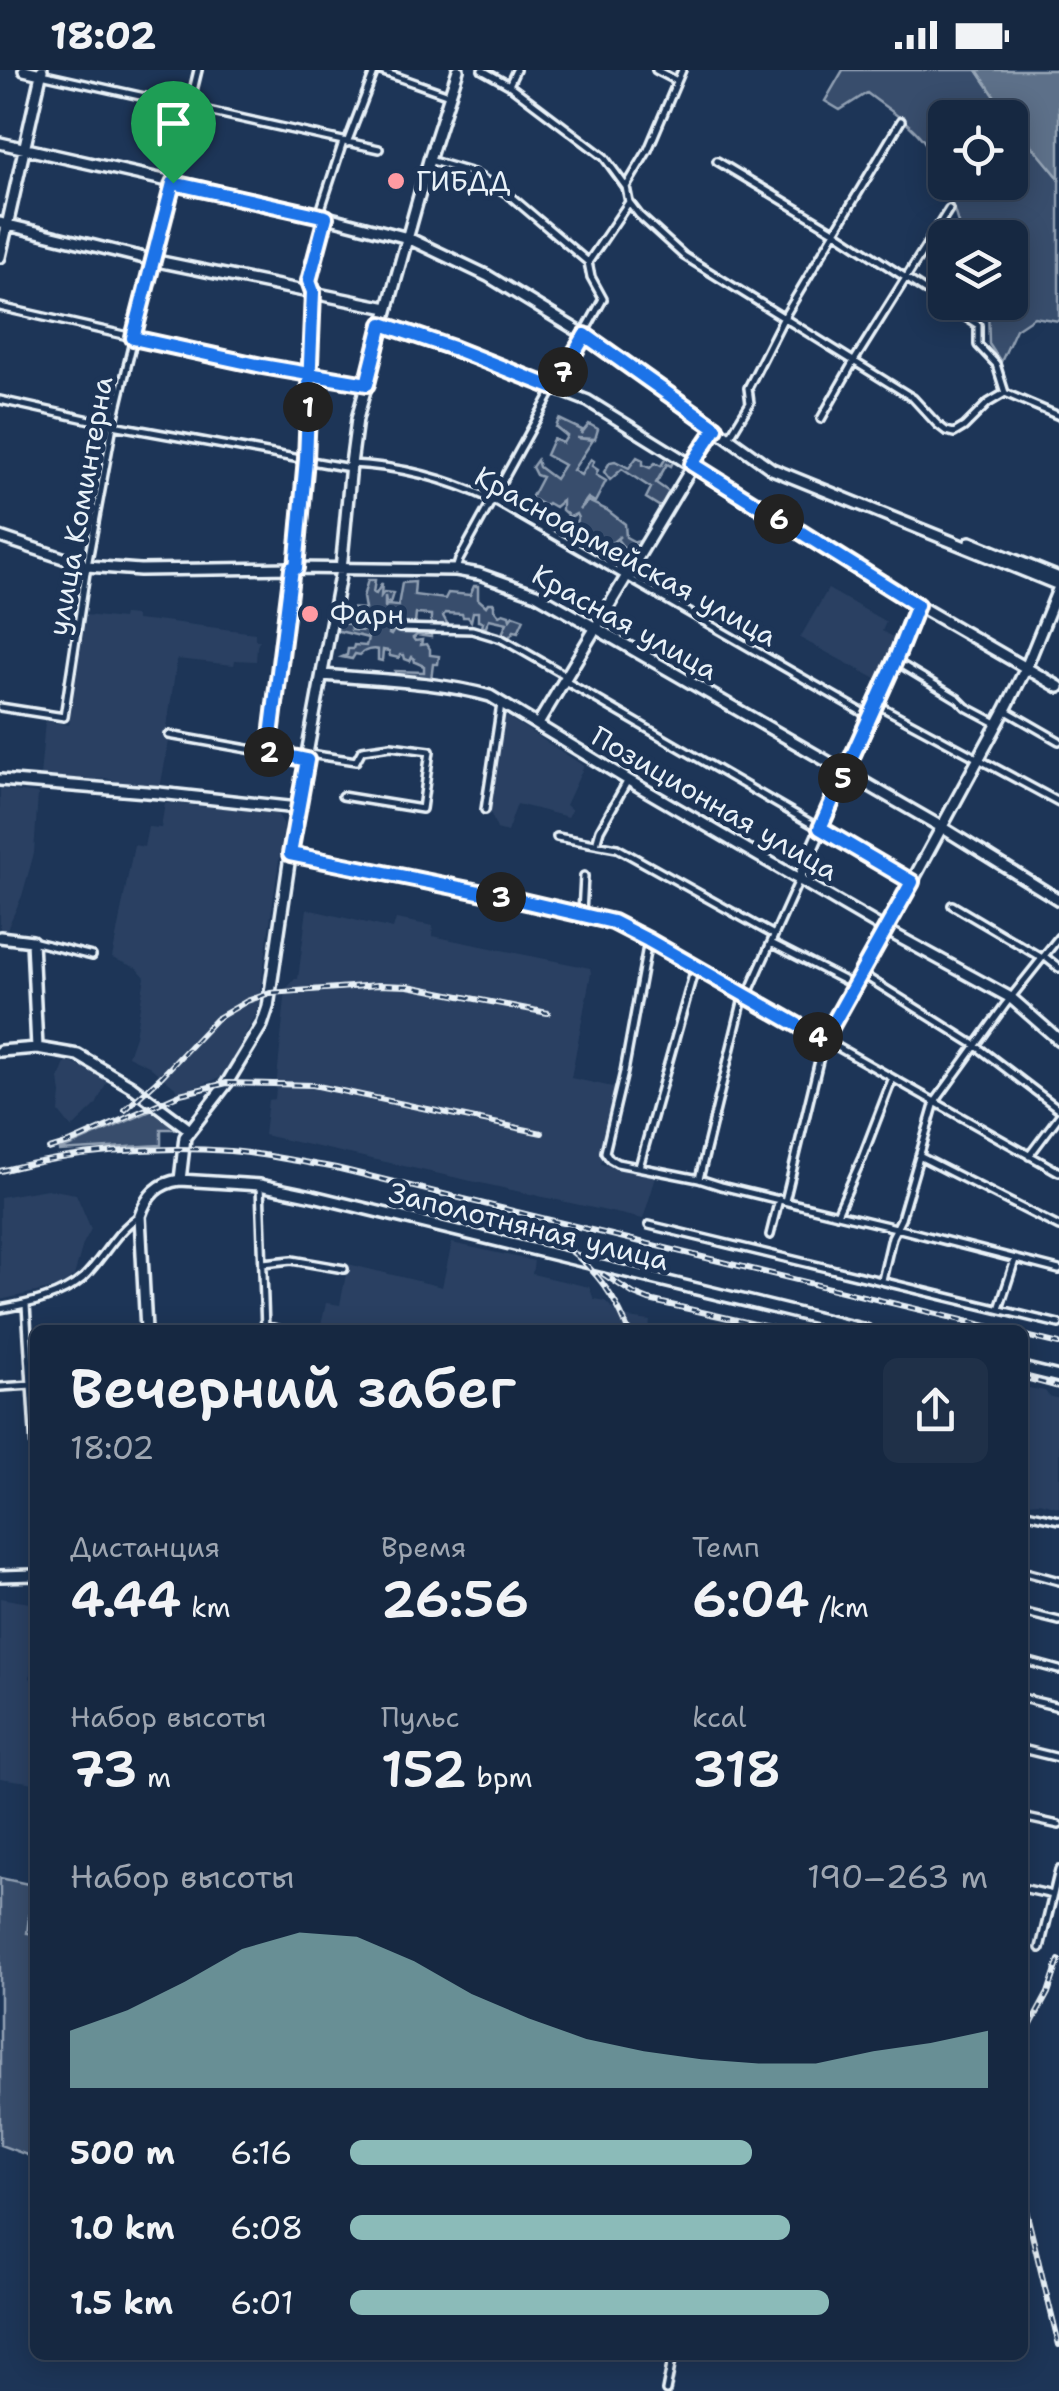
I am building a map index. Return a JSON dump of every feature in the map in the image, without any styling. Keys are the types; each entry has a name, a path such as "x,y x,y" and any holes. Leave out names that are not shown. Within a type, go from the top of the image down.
{"street":[{"path":"24,70 379,149"},
{"name":"улица Коминтерна","path":"0,707 64,717 113,426 198,70"},
{"path":"269,752 306,459 313,292 309,281 322,216 345,143 376,70 449,95"},
{"path":"146,1325 140,1216 145,1201 152,1191 180,1180 185,1137 227,1084 262,1025 342,570 357,419 458,70"},
{"path":"482,70 509,85 604,157 626,187 629,202 684,256 912,398 946,431 954,433 964,427 988,403 1005,394"},
{"path":"509,85 516,70"},
{"path":"656,70 677,81"},
{"path":"626,187 648,150 682,70"},
{"path":"0,257 4,224 42,72"},
{"path":"729,438 750,402 748,388 783,320 901,121"},
{"path":"0,144 408,238 488,276 585,335 772,469 1059,583 1006,710 824,1040 770,1235"},
{"path":"429,160 473,173 508,194 588,262 603,299 456,570"},
{"path":"717,161 978,325 978,345 996,364 1005,394"},
{"path":"588,262 629,202"},
{"path":"821,420 949,209"},
{"path":"4,224 152,260 387,308"},
{"path":"0,307 262,366 367,384"},
{"path":"382,324 588,401 917,605 1059,686"},
{"path":"1005,394 1059,416"},
{"name":"Красноармейская улица","path":"0,400 113,426 306,459 350,466 384,465 460,485 870,716"},
{"path":"538,724 716,428"},
{"name":"Красная улица","path":"0,537 87,566 140,570 456,570 479,574 536,594 943,828 1059,900"},
{"path":"699,1178 745,995 917,605"},
{"path":"399,628 472,630 502,639 912,882"},
{"path":"895,661 998,724"},
{"name":"Позиционная улица","path":"322,674 473,691 501,702 886,930 1011,998 1059,1040"},
{"path":"486,810 501,702"},
{"path":"876,703 1059,802"},
{"path":"1006,710 1059,741"},
{"path":"169,734 269,752 356,761 362,750 391,746 430,751 422,808 342,796"},
{"path":"0,780 298,808"},
{"path":"596,845 600,830 628,780"},
{"path":"557,837 617,848 774,935"},
{"path":"290,854 613,922 1059,1172"},
{"path":"582,914 584,876"},
{"path":"952,905 1059,968"},
{"path":"0,937 92,956"},
{"path":"882,1280 935,1102 1059,937"},
{"path":"648,940 605,1152 610,1160 699,1178 1059,1270"},
{"path":"32,941 38,1048"},
{"path":"771,942 855,986"},
{"path":"639,1167 695,967"},
{"path":"862,974 975,1045 1059,1114 1029,1156"},
{"path":"0,1051 38,1048 78,1055 130,1086 190,1130"},
{"path":"837,1214 892,1080"},
{"path":"919,1156 1059,1227"},
{"name":"Заполотняная улица","path":"180,1180 260,1185 313,1196 845,1325"},
{"path":"260,1185 265,1325"},
{"path":"0,1308 26,1305 82,1279 128,1224 140,1216"},
{"path":"649,1225 1059,1324"},
{"path":"263,1263 292,1260 344,1269"},
{"path":"999,1308 1015,1260"},
{"path":"26,1305 30,1345"},
{"path":"1028,1369 1059,1377"},
{"path":"0,1386 30,1385"},
{"path":"1028,1514 1059,1520"},
{"path":"1028,1573 1059,1581"},
{"path":"0,1576 30,1574"},
{"path":"1028,1613 1059,1621"},
{"path":"1028,1662 1059,1670"},
{"path":"1028,1699 1059,1707"},
{"path":"1028,1750 1059,1758"},
{"path":"1028,1818 1059,1826"},
{"path":"1040,1948 1059,1870"},
{"path":"1028,1890 1053,1896"},
{"path":"666,2391 672,2360"}],"shaded area":[{"path":"843,70 977,70 998,100 928,100 928,147 911,127 867,93 840,110 825,101"},
{"path":"977,70 1059,70 1059,178 1028,141 1028,100 997,100"},
{"path":"1028,140 1059,178 1059,321 1034,317 1016,329 1001,362 989,344 988,320 1028,320 1028,220 957,220 950,200 1028,200"},
{"path":"559,419 582,430 581,434 589,424 598,429 595,439 577,438 593,440 573,470 581,475 591,459 598,470 596,475 606,481 595,502 588,498 579,510 588,501 607,510 625,524 626,537 635,542 645,540 640,548 635,545 633,552 628,546 624,548 617,539 620,536 603,544 600,537 595,540 585,532 576,538 584,544 580,548 564,540 563,534 571,533 576,514 570,517 562,510 562,501 555,507 531,498 542,477 532,467 537,460 539,467 555,479 564,465 546,455 553,439 563,443 567,436 556,427"},
{"path":"667,456 674,460 671,466 667,464 656,483 669,492 662,508 646,498 651,488 622,469 610,480 604,472 615,461 629,468 637,457 650,468 655,463 661,466"},
{"path":"368,580 375,580 373,593 382,583 381,596 384,592 393,593 390,603 385,596 385,608 398,606 402,583 415,582 414,595 445,599 448,593 470,595 478,586 478,599 486,606 494,603 499,615 524,619 518,632 514,631 507,640 501,636 507,623 489,619 482,628 478,612 473,612 471,621 462,614 445,613 448,625 431,625 431,615 416,614 415,624 392,622 391,635 394,630 431,630 431,637 413,638 422,640 421,645 427,644 430,655 439,656 438,664 433,664 431,680 395,678 395,671 424,672 424,666 412,657 410,661 404,655 390,656 389,651 383,650 382,661 378,660 376,649 355,654 352,659 342,657 354,645 366,646 368,638 335,630 336,623 350,624 351,630 363,631 366,625 370,628 366,623 353,619 354,614 343,612 343,608 365,609 363,597"},
{"path":"828,589 886,622 882,631 897,640 880,681 800,638"},
{"path":"86,615 122,619 123,615 136,616 136,620 255,633 255,640 260,640 256,661 235,660 234,665 177,659 160,788 124,785 106,778 88,782 40,777 45,721 69,725"},
{"path":"502,717 584,766 566,805 572,810 568,817 517,804 507,832 497,829 490,812"},
{"path":"0,789 38,794 34,853 22,896 6,931 0,930"},
{"path":"165,803 277,813 284,825 257,1013 223,1077 180,1092 149,1066 128,1056 145,977 137,968 112,958 134,845 144,847 148,827 161,828"},
{"path":"307,909 393,929 396,919 433,926 432,936 590,968 571,1078 617,1088 601,1164 656,1177 643,1219 264,1135 268,1100 275,1099 286,989 298,979"},
{"path":"66,1061 80,1066 81,1063 109,1077 96,1105 72,1128 59,1112 59,1078"},
{"path":"155,1109 180,1129 161,1129 161,1145 58,1151"},
{"path":"47,1189 76,1194 91,1229 74,1276 58,1287 0,1300 0,1197"},
{"path":"452,1243 534,1261 532,1274 589,1287 594,1299 605,1301 621,1317 650,1321 650,1325 321,1325 326,1303 340,1305 348,1264 442,1287"},
{"path":"1028,1388 1059,1399 1059,1507 1028,1503"},
{"path":"0,1598 30,1603 30,1782 0,1778"},
{"path":"0,1878 30,1884 27,1933 30,2156 0,2145"}],"railway":[{"path":"125,1110 216,1019 270,993 408,986 548,1013"},
{"path":"49,1149 180,1094 227,1083 313,1085 542,1133"},
{"path":"0,1171 55,1159 143,1150 202,1149 270,1156 336,1168 982,1325"},
{"path":"533,1227 564,1245 590,1269 612,1297 626,1325"},
{"path":"603,1274 649,1300 759,1325"},
{"path":"1028,1336 1059,1344"},
{"path":"1028,1379 1059,1387"},
{"path":"1028,2030 1048,1993 1059,1960"},
{"path":"1028,2218 1059,2345"}],"place":[{"name":"ГИБДД","path":"396,181"},
{"name":"Фарн","path":"310,614"}],"route":[{"path":"173,183 133,338 262,366 310,373 367,384 382,324 554,388 585,335 716,428 692,464 917,605 820,828 912,882 824,1040 613,922 290,854 307,760 269,752 292,568 296,568 306,459 310,373 313,292 309,281 326,217 173,183"}]}
